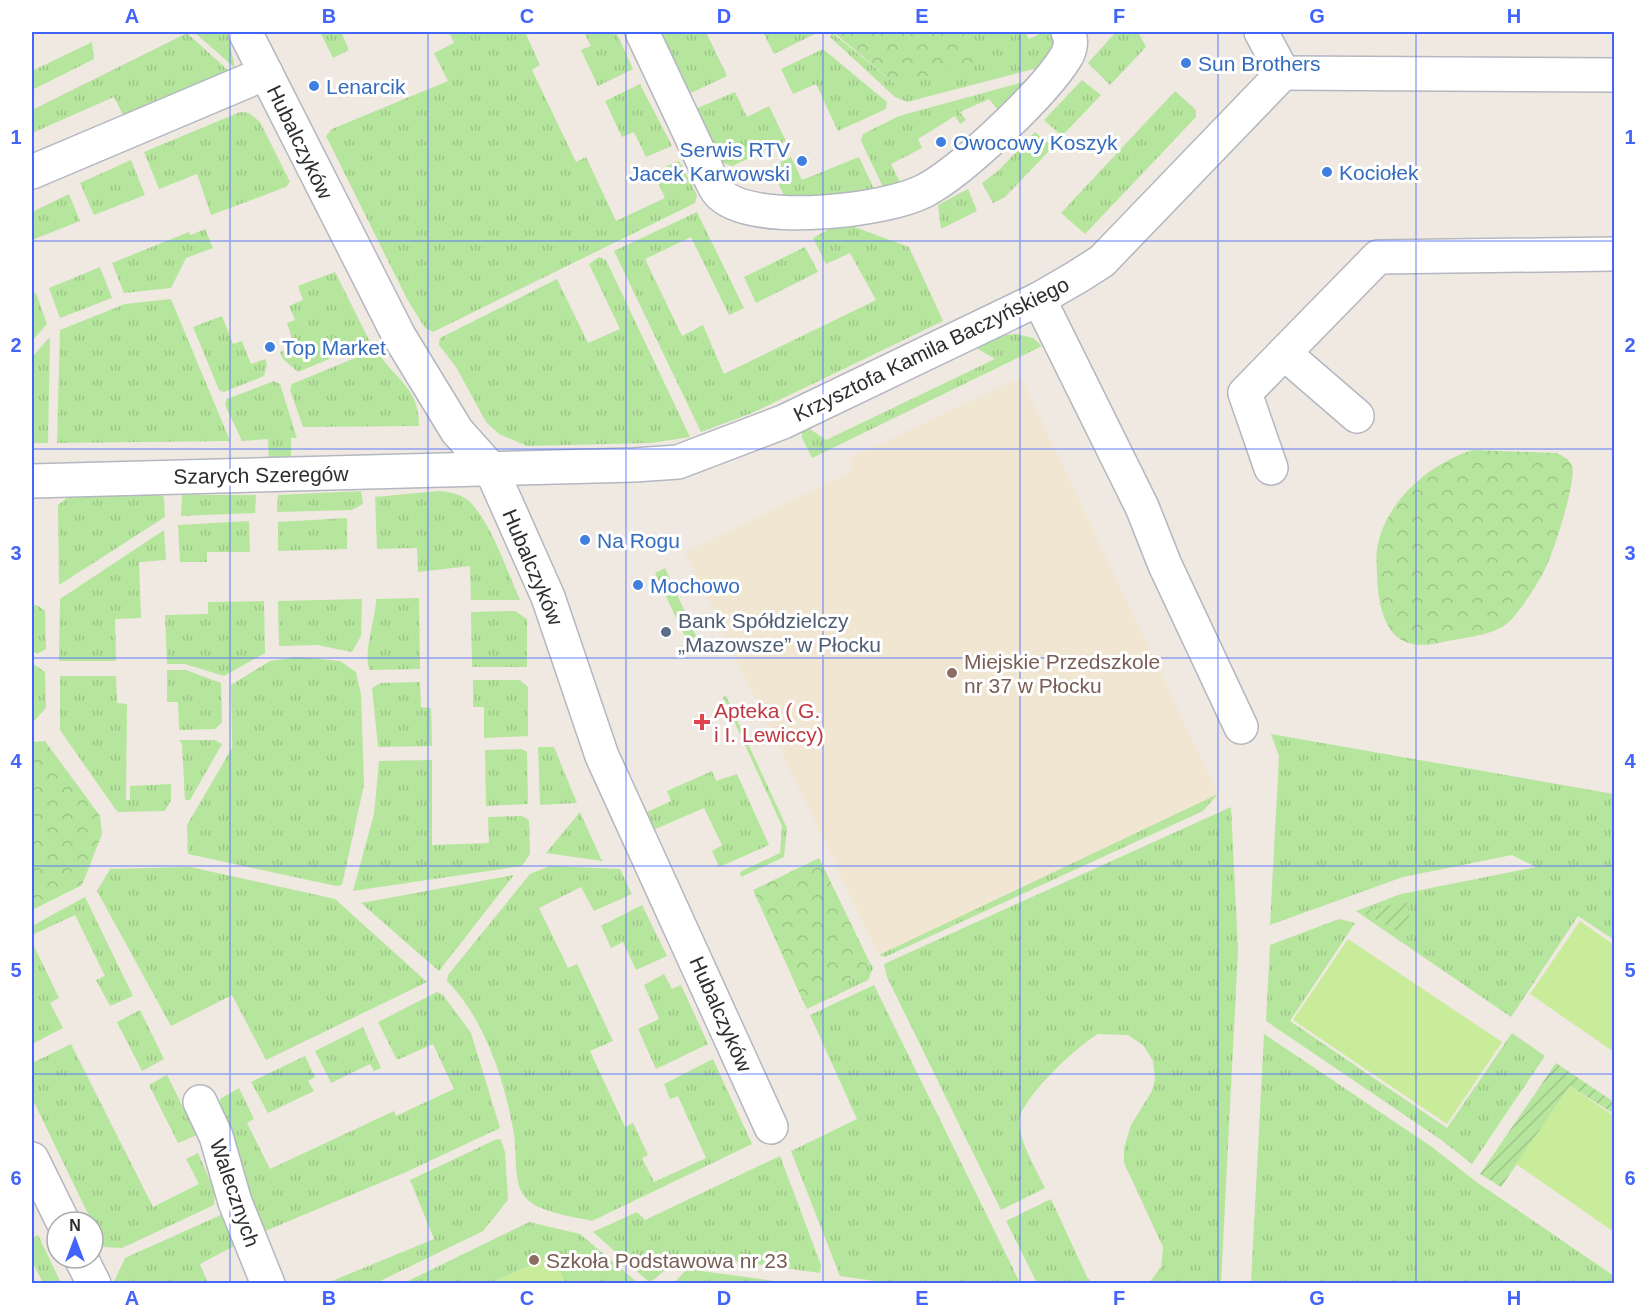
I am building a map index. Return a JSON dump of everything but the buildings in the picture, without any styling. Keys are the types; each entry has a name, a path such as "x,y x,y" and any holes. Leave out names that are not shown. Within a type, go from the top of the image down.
{"street":[{"name":"Hubalczyków","path":"245,32 399,336 458,431 491,469 544,588 602,756 771,1127"},
{"path":"642,32 720,195 749,209 804,213 887,205 925,190 947,177 1024,105 1057,69 1066,56 1071,42 1068,32"},
{"path":"1261,32 1283,73 1614,75"},
{"path":"32,172 266,73"},
{"name":"Krzysztofa Kamila Baczyńskiego","path":"491,469 678,462 783,422 1039,299 1102,261 1283,73"},
{"path":"1271,468 1245,393 1378,257 1614,254"},
{"path":"1039,299 1142,507 1165,565 1241,727"},
{"path":"1284,353 1358,416"},
{"name":"Szarych Szeregów","path":"32,481 491,469"},
{"name":"Walecznych","path":"200,1102 216,1136 235,1202 268,1284"},
{"path":"32,1159 57,1210"},
{"path":"87,1270 94,1284"}],"shaded area":[{"name":"Miejskie Przedszkole nr 37 w Płocku","path":"1021,377 1218,794 879,955 685,552 853,471 848,459"}],"green space":[{"path":"194,32 227,32 235,68"},
{"path":"320,32 341,32 349,50 333,58"},
{"path":"449,32 525,32 540,65 532,70 576,162 586,157 616,221 665,198 653,172 679,161 697,195 695,203 433,332 425,328 407,299 326,136 332,129 448,81 434,53 454,43"},
{"path":"584,32 616,32 633,69 598,86 581,50 591,46"},
{"path":"660,32 706,32 727,76 691,93"},
{"path":"763,32 819,32 774,54"},
{"path":"833,32 964,32 978,61 897,85"},
{"path":"964,32 1025,32 1029,39 1044,32 1053,32 1053,51 1045,66 907,102 895,97 830,37 832,33 897,85 977,60"},
{"path":"1116,32 1138,32 1146,47 1110,85 1088,63"},
{"path":"187,33 231,73 127,123 114,97 32,133 32,110"},
{"path":"92,42 94,59 32,90 32,71"},
{"path":"823,49 887,102 886,109 838,131 816,84 793,94 781,69"},
{"path":"1031,80 1001,114 989,99 960,112 966,120 960,124 955,116 918,139 922,148 891,164 903,188 884,189 861,141 863,134 899,116"},
{"path":"1082,80 1101,95 1062,136 1044,120"},
{"path":"640,84 672,146 646,157 634,132 622,137 605,101"},
{"path":"1175,91 1196,110 1196,117 1085,234 1061,213"},
{"path":"735,92 747,117 769,106 786,141 732,166 718,161 693,110"},
{"path":"240,112 249,113 260,122 290,182 286,187 211,215 197,174 159,189 144,152"},
{"path":"1035,132 1053,147 1005,197 993,203 982,183 998,171"},
{"path":"791,157 802,180 859,157 875,191 785,197 770,168"},
{"path":"131,160 145,195 94,215 80,183"},
{"path":"968,189 977,211 941,229 938,205"},
{"path":"69,194 80,221 32,240 32,212"},
{"path":"697,212 744,308 729,315 691,237 645,259 682,336 703,325 724,374 876,300 850,253 826,264 813,238 833,227 849,225 909,247 943,321 752,413 701,432 614,251"},
{"path":"205,229 213,248 186,258 171,288 124,293 112,263 189,232 191,235"},
{"path":"805,247 818,272 756,303 744,277"},
{"path":"599,257 606,260 690,437 651,443 527,446 499,434 486,422 456,367 439,345 440,338 557,279 588,343 620,329 589,264"},
{"path":"100,267 112,298 60,318 49,288"},
{"path":"335,272 370,342 298,372 283,359 280,352 295,347 287,323 295,320 289,306 303,300 298,286"},
{"path":"36,293 47,324 32,341 32,295"},
{"path":"171,299 230,441 57,443 60,330 125,304"},
{"path":"222,316 233,344 242,341 251,364 265,359 267,365 264,376 224,392 219,390 193,327"},
{"path":"1017,334 1033,338 1042,346 812,458 802,438 802,431 807,427 826,440 995,359 971,345 990,336"},
{"path":"50,337 48,443 32,443 32,357"},
{"path":"372,351 377,351 411,393 418,413 419,426 303,427 290,390 292,384"},
{"path":"274,381 280,384 297,438 291,438 291,463 269,463 268,439 242,441 225,405 227,399"},
{"path":"1473,450 1556,453 1570,462 1573,475 1571,487 1552,551 1532,592 1515,616 1504,626 1482,634 1435,644 1421,645 1407,642 1390,629 1382,610 1377,576 1379,540 1393,509 1415,483 1443,463"},
{"path":"361,491 363,504 352,510 277,512 278,495"},
{"path":"438,491 465,498 480,514 493,537 520,600 471,600 470,566 418,572 417,548 377,549 375,497"},
{"path":"104,493 157,494 164,497 165,517 59,585 58,505 67,498"},
{"path":"182,495 256,495 255,513 181,516"},
{"path":"347,518 347,549 278,551 278,522"},
{"path":"249,521 250,552 207,552 207,562 180,562 178,525"},
{"path":"164,530 166,560 139,562 141,618 115,619 116,661 59,661 60,599"},
{"path":"665,568 696,636 688,643 655,573"},
{"path":"419,598 420,669 370,670 368,646 376,599"},
{"path":"362,599 361,636 352,652 317,645 279,646 278,601"},
{"path":"264,601 265,653 224,676 185,664 167,664 165,615 208,614 208,602"},
{"path":"37,605 45,611 46,649 37,654 32,650 32,606"},
{"path":"515,611 527,619 527,667 472,667 471,612"},
{"path":"298,657 340,661 356,672 361,695 364,785 342,885 336,886 188,854 187,825 232,748 231,685 270,661"},
{"path":"32,663 45,672 46,708 32,723"},
{"path":"167,670 186,670 221,683 222,722 215,729 179,730 178,702 167,702"},
{"path":"60,676 116,676 117,703 127,704 126,800 130,800 130,786 171,784 171,800 165,811 119,812 116,810 60,730"},
{"path":"473,680 520,680 528,687 528,736 484,738 484,707 473,707"},
{"path":"420,682 421,707 431,708 432,746 378,747 372,688 381,683"},
{"path":"726,696 787,828 784,857 741,877 740,872 780,853 782,826 723,697"},
{"path":"1271,734 1614,794 1614,940 1578,916 1511,1017 1356,911 1401,894 1536,867 1512,855 1403,877 1270,925 1279,756"},
{"path":"179,740 215,740 222,744 190,800 185,800 182,744"},
{"path":"45,741 100,816 102,834 82,885 32,910 32,742"},
{"path":"538,747 554,747 577,803 540,805"},
{"path":"522,749 527,752 528,804 486,806 485,750"},
{"path":"432,760 432,845 489,843 488,817 522,816 529,820 530,854 522,866 353,891 374,814 379,761"},
{"path":"712,771 716,781 737,774 769,845 719,867 712,851 722,845 704,808 653,830 647,812 671,801 667,791"},
{"path":"1218,794 1203,811 885,957 879,955"},
{"path":"1231,807 1238,950 1221,1283 1149,1283 1161,1267 1163,1247 1124,1163 1124,1148 1131,1125 1152,1091 1155,1079 1153,1061 1143,1045 1128,1035 1098,1034 1077,1049 1038,1088 1021,1113 1019,1123 1026,1148 1045,1188 1001,1210 887,977 884,964"},
{"path":"580,812 602,861 546,853"},
{"path":"819,858 869,961 862,973 802,999 753,890"},
{"path":"550,866 620,869 632,894 594,911 581,887 539,908 568,968 577,964 613,1041 590,1051 625,1127 633,1123 648,1155 642,1158 654,1182 706,1158 678,1096 670,1099 664,1084 713,1059 752,1144 592,1221 546,1210 530,1202 524,1196 518,1183 514,1134 499,1073 483,1032 460,996 447,981 448,975 530,874"},
{"path":"190,867 335,899 427,982 266,1060 232,995 171,1026 97,891 110,869"},
{"path":"514,875 439,971 361,903"},
{"path":"85,897 133,996 110,1006 96,980 105,976 75,915 32,935 32,926"},
{"path":"1407,901 1409,918 1404,935 1362,912"},
{"path":"642,905 667,956 636,970 623,942 611,948 601,926"},
{"path":"1339,919 1355,923 1290,1021 1447,1128 1512,1033 1545,1056 1472,1164 1440,1139 1266,1021 1270,945"},
{"path":"1580,921 1614,945 1614,1052 1530,994"},
{"path":"1348,939 1502,1042 1447,1124 1293,1020"},
{"path":"32,942 59,998 50,1003 63,1028 32,1044"},
{"path":"869,961 873,968 868,980 807,1009 802,999 862,973"},
{"path":"664,974 672,989 681,985 708,1044 656,1069 638,1029 659,1019 644,985"},
{"path":"874,985 1020,1283 896,1284 840,1276 791,1151 857,1119 810,1015"},
{"path":"437,992 443,995 471,1033 500,1128 406,1172 258,1234 222,1127 220,1099 239,1088 254,1119 247,1123 270,1169 394,1111 396,1116 454,1089 433,1044 397,1060 378,1022"},
{"path":"140,1010 164,1059 142,1071 117,1022"},
{"path":"363,1027 381,1068 374,1071 370,1064 331,1083 315,1051"},
{"path":"1264,1034 1432,1147 1475,1181 1614,1276 1614,1283 1251,1283"},
{"path":"71,1044 153,1207 199,1184 186,1159 198,1153 215,1192 214,1205 122,1248 105,1247 105,1210 86,1210 32,1098 32,1063"},
{"path":"305,1056 315,1077 308,1081 314,1091 268,1113 251,1082"},
{"path":"1556,1063 1614,1102 1614,1114 1570,1086 1501,1187 1480,1174"},
{"path":"167,1075 197,1135 178,1143 149,1085"},
{"path":"1570,1086 1614,1116 1614,1232 1516,1164"},
{"path":"497,1139 501,1140 505,1152 508,1200 483,1231 376,1283 327,1283 434,1239 410,1180"},
{"path":"780,1156 821,1265 820,1273 683,1254 650,1283 593,1232 637,1212 645,1220"},
{"path":"1051,1199 1087,1277 1093,1283 1037,1283 1006,1221"},
{"path":"232,1210 240,1243 200,1264 208,1283 154,1283 152,1281 113,1284 125,1258"},
{"path":"529,1222 580,1234 638,1283 565,1283 552,1256 491,1283 402,1284"},
{"path":"38,1235 45,1250 45,1270 55,1270 61,1283 43,1283 32,1261 32,1238"},
{"path":"553,1256 565,1283 491,1283"},
{"path":"687,1269 789,1283 674,1283"}],"place":[{"name":"Sun Brothers","path":"1186,63"},
{"name":"Lenarcik","path":"314,86"},
{"name":"Owocowy Koszyk","path":"941,142"},
{"name":"Serwis RTV Jacek Karwowski","path":"802,161"},
{"name":"Kociołek","path":"1327,172"},
{"name":"Top Market","path":"270,347"},
{"name":"Na Rogu","path":"585,540"},
{"name":"Mochowo","path":"638,585"},
{"name":"Bank Spółdzielczy „Mazowsze” w Płocku","path":"666,632"},
{"name":"Miejskie Przedszkole nr 37 w Płocku","path":"952,673"},
{"name":"Apteka ( G. i I. Lewiccy)","path":"702,722"},
{"name":"Szkoła Podstawowa nr 23","path":"534,1260"}]}
